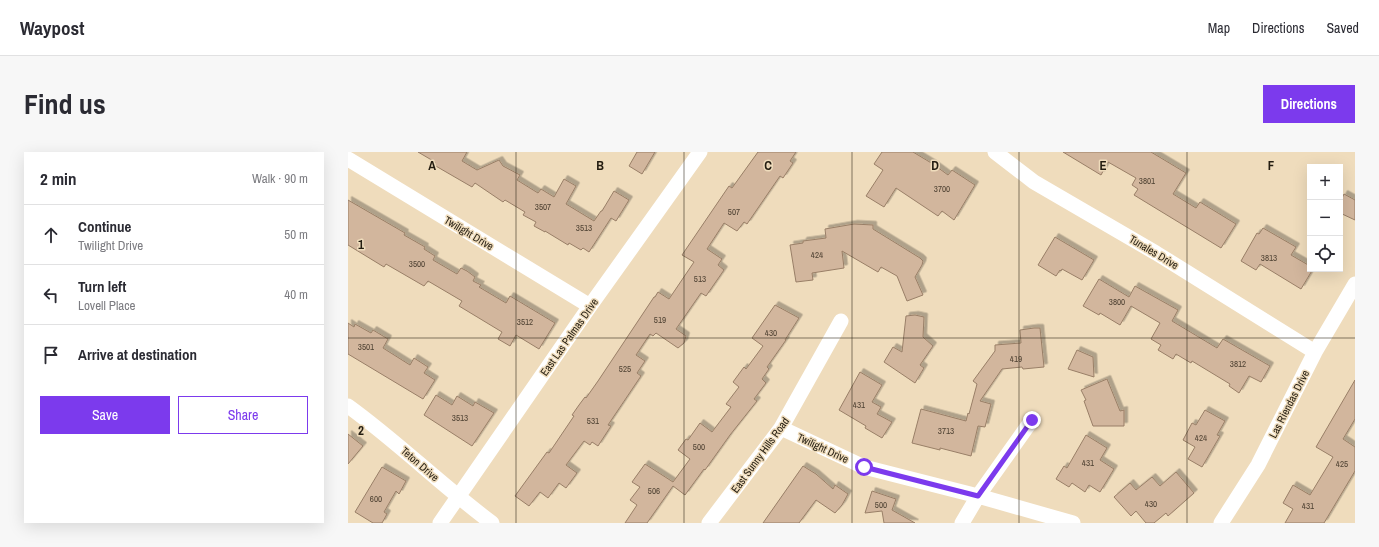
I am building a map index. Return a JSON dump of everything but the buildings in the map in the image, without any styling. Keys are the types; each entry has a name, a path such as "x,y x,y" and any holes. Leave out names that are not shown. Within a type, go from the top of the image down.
{"street":[{"name":"East Las Palmas Drive","path":"440,523 590,306 700,152"},
{"name":"Tunales Drive","path":"994,152 1034,182 1156,252 1315,352"},
{"name":"Twilight Drive","path":"348,159 590,306"},
{"name":"Las Riendas Drive","path":"1221,523 1258,465 1315,352 1355,284"},
{"name":"East Sunny Hills Road","path":"709,523 781,428 841,321"},
{"name":"Teton Drive","path":"348,406 376,426 458,498 492,523"},
{"path":"962,523 978,496 1032,420"},
{"name":"Twilight Drive","path":"781,428 864,467 978,496 1073,523"}],"route":[{"path":"864,467 978,496 1032,420"}]}
